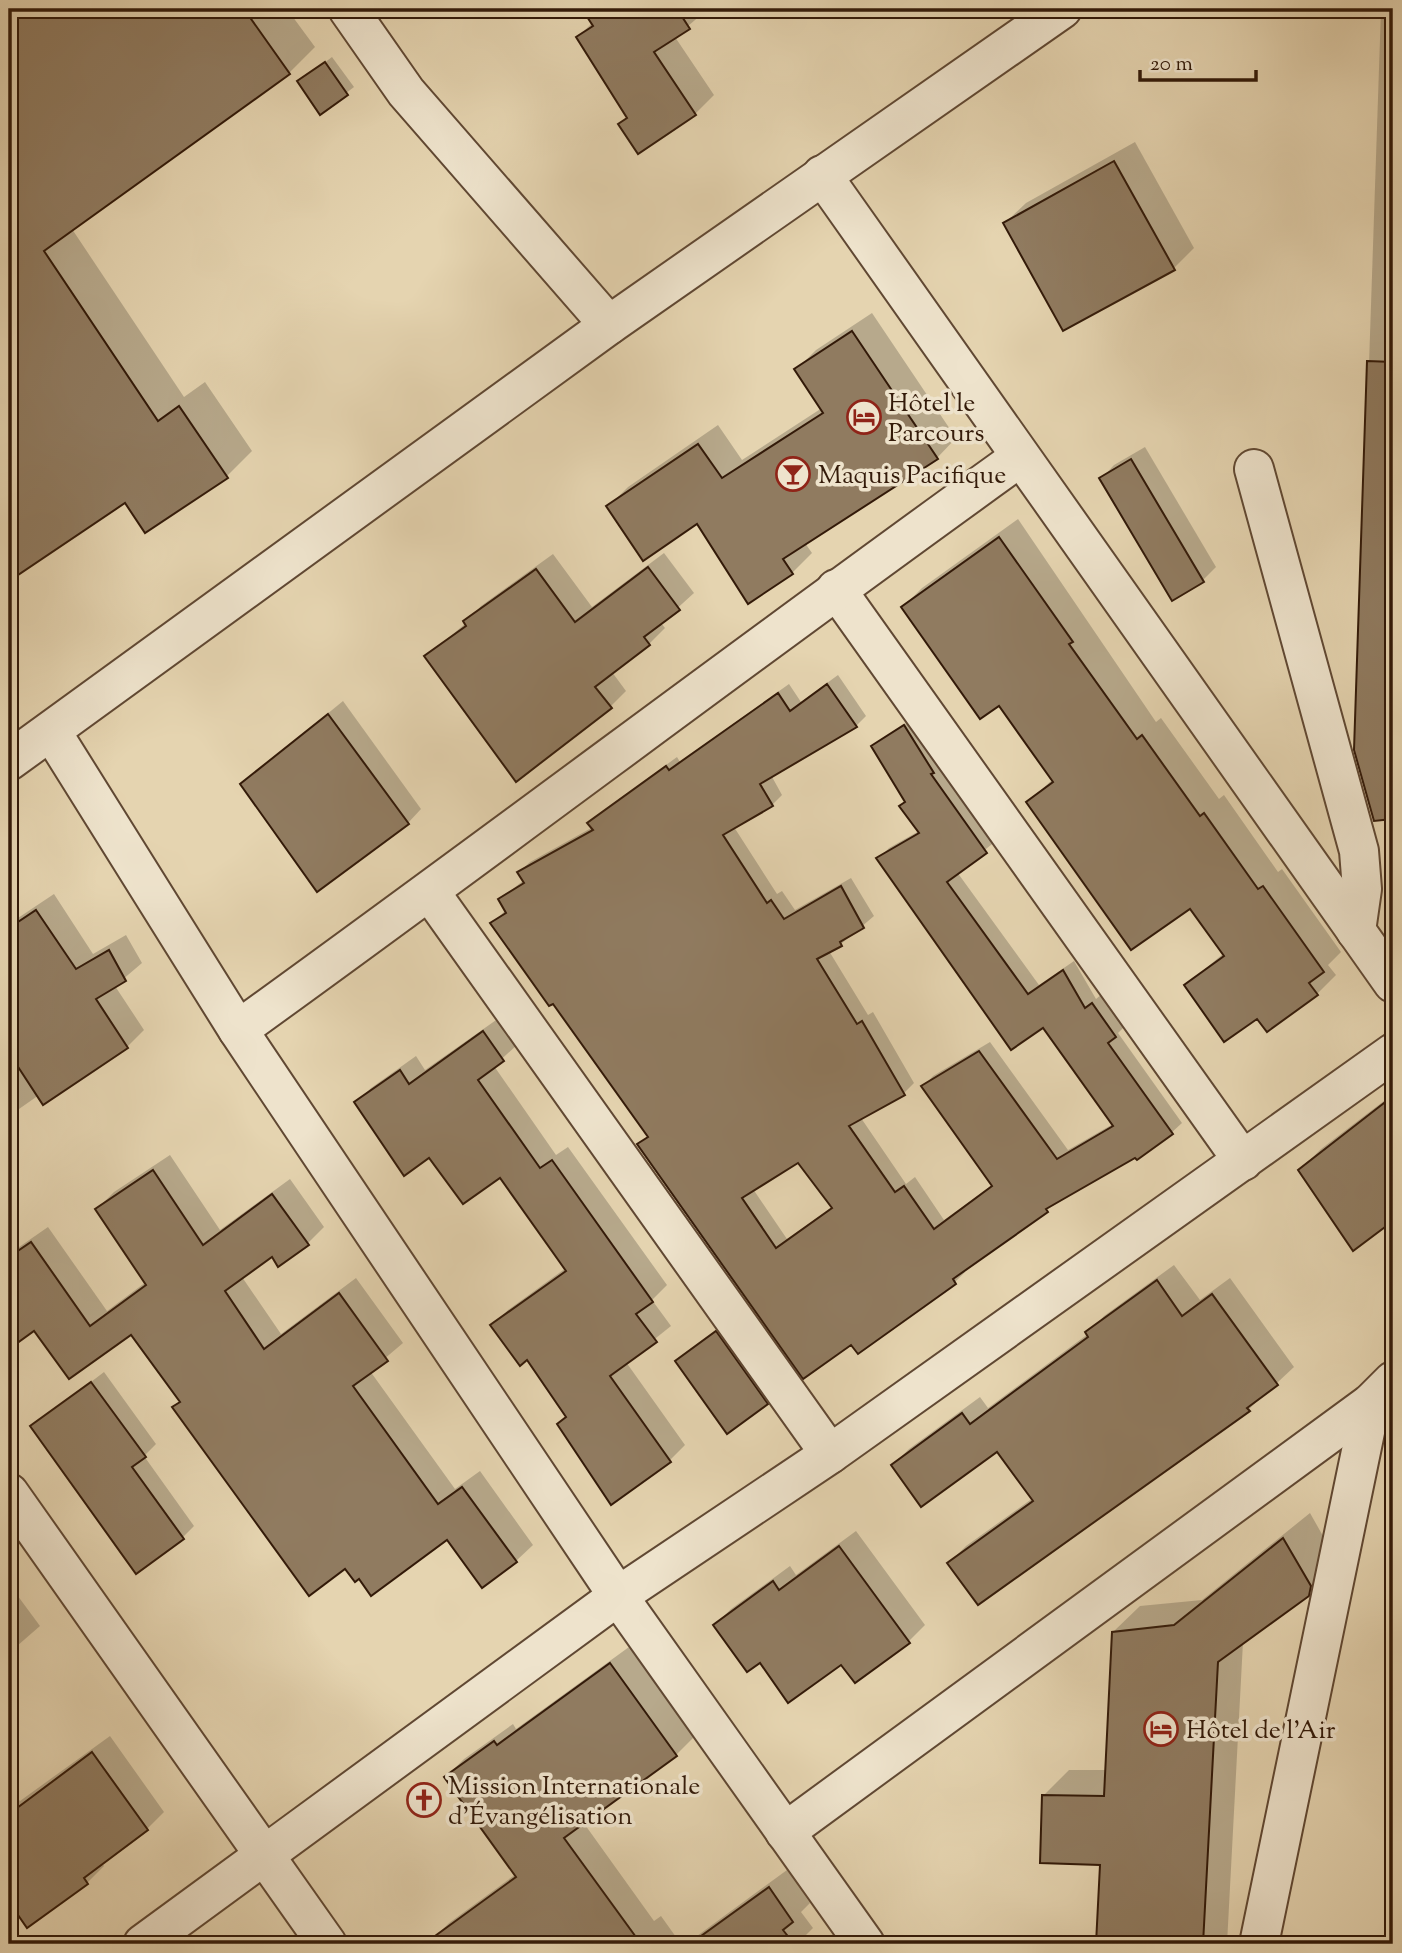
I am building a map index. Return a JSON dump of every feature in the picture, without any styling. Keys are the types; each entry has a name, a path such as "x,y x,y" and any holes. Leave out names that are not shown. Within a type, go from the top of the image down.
{"street":[{"path":"348,9 406,92 609,326"},
{"path":"9,761 609,326 1062,9"},
{"path":"822,175 1019,458 1393,983"},
{"path":"238,1030 430,892 836,589 1019,458"},
{"path":"1254,469 1359,851 1362,889 1356,931"},
{"path":"836,589 1243,1161"},
{"path":"51,731 238,1030 618,1596 865,1944"},
{"path":"430,892 830,1454"},
{"path":"143,1944 618,1596 830,1454 1393,1053"},
{"path":"785,1832 1382,1392"},
{"path":"1259,1944 1382,1392"},
{"path":"9,1493 327,1944"}],"building":[{"path":"9,9 244,9 290,74 44,251 158,421 179,406 228,478 145,533 125,503 9,581"},
{"path":"582,9 677,9 690,29 654,52 696,115 638,154 618,124 627,118 576,37 593,26"},
{"path":"325,62 348,95 320,115 297,81"},
{"path":"1114,161 1175,270 1063,331 1003,223"},
{"path":"852,331 938,459 783,559 793,574 748,604 697,524 643,561 606,506 698,444 722,478 823,413 794,369"},
{"path":"1367,361 1393,362 1393,777 1387,777 1392,819 1374,821 1354,750"},
{"path":"1131,459 1204,582 1172,601 1099,478"},
{"path":"999,537 1073,642 1069,644 1137,739 1142,735 1200,816 1204,813 1258,889 1263,886 1324,972 1309,983 1318,995 1267,1032 1257,1019 1224,1042 1184,985 1224,956 1190,909 1131,950 1026,802 1053,782 999,706 980,719 901,607"},
{"path":"648,567 680,610 644,637 650,645 595,687 612,708 516,782 424,656 466,626 463,621 536,569 575,622"},
{"path":"827,684 857,727 760,784 773,806 723,835 767,903 771,900 784,919 841,886 864,928 840,942 842,946 817,959 857,1024 862,1021 905,1095 849,1126 895,1192 904,1186 934,1229 992,1186 921,1086 979,1051 1057,1159 1113,1126 1043,1028 1011,1050 876,858 919,833 899,806 905,802 871,746 904,725 934,773 931,774 987,853 947,882 1028,994 1063,970 1085,1008 1092,1003 1116,1037 1108,1043 1173,1134 1137,1160 1135,1158 1046,1209 1048,1212 953,1279 956,1284 858,1354 851,1345 803,1379 637,1144 648,1137 553,1004 549,1006 490,923 506,913 498,899 524,883 517,872 593,830 587,823 666,766 669,770 778,693 790,711","holes":["798,1163 832,1208 776,1248 742,1198"]},
{"path":"328,714 409,824 317,892 240,784"},
{"path":"36,910 76,969 109,950 126,981 96,999 128,1048 43,1105 9,1053 9,928"},
{"path":"483,1031 504,1061 478,1080 540,1168 552,1160 653,1302 636,1314 657,1342 610,1376 671,1462 611,1505 557,1424 566,1417 527,1360 520,1366 490,1325 566,1271 500,1178 463,1204 429,1158 404,1176 354,1102 400,1070 409,1084"},
{"path":"1393,1096 1393,1221 1353,1251 1298,1170"},
{"path":"153,1170 203,1245 272,1194 309,1245 278,1267 272,1257 225,1291 264,1349 339,1293 388,1361 353,1386 438,1504 462,1487 517,1562 482,1588 447,1540 371,1596 359,1579 355,1582 345,1569 309,1596 172,1407 180,1402 131,1335 69,1379 34,1331 9,1349 9,1257 31,1242 90,1326 146,1285 95,1209"},
{"path":"1157,1280 1182,1316 1212,1294 1278,1385 1247,1408 1250,1411 978,1605 947,1563 1033,1501 997,1452 921,1507 891,1465 962,1413 970,1424 1088,1337 1085,1332"},
{"path":"716,1331 768,1404 727,1434 675,1361"},
{"path":"91,1382 146,1457 132,1467 184,1539 136,1574 30,1426"},
{"name":"Hôtel de l'Air","path":"1283,1538 1311,1586 1309,1596 1218,1662 1203,1944 1096,1944 1100,1865 1040,1863 1042,1795 1104,1796 1112,1632 1174,1625"},
{"path":"839,1546 910,1643 855,1683 841,1665 788,1703 760,1663 747,1672 713,1625 773,1581 779,1590"},
{"path":"610,1663 677,1756 564,1838 641,1944 424,1944 516,1877 444,1777 494,1741 497,1745"},
{"path":"92,1752 148,1830 84,1878 88,1884 27,1928 9,1902 9,1814"},
{"path":"769,1887 793,1922 783,1930 794,1944 690,1944"}],"place":[{"name":"Hôtel le Parcours","path":"864,417"},
{"name":"Maquis Pacifique","path":"793,474"},
{"name":"Hôtel de l'Air","path":"1161,1729"},
{"name":"Mission Internationale d'Évangélisation","path":"424,1800"}]}
